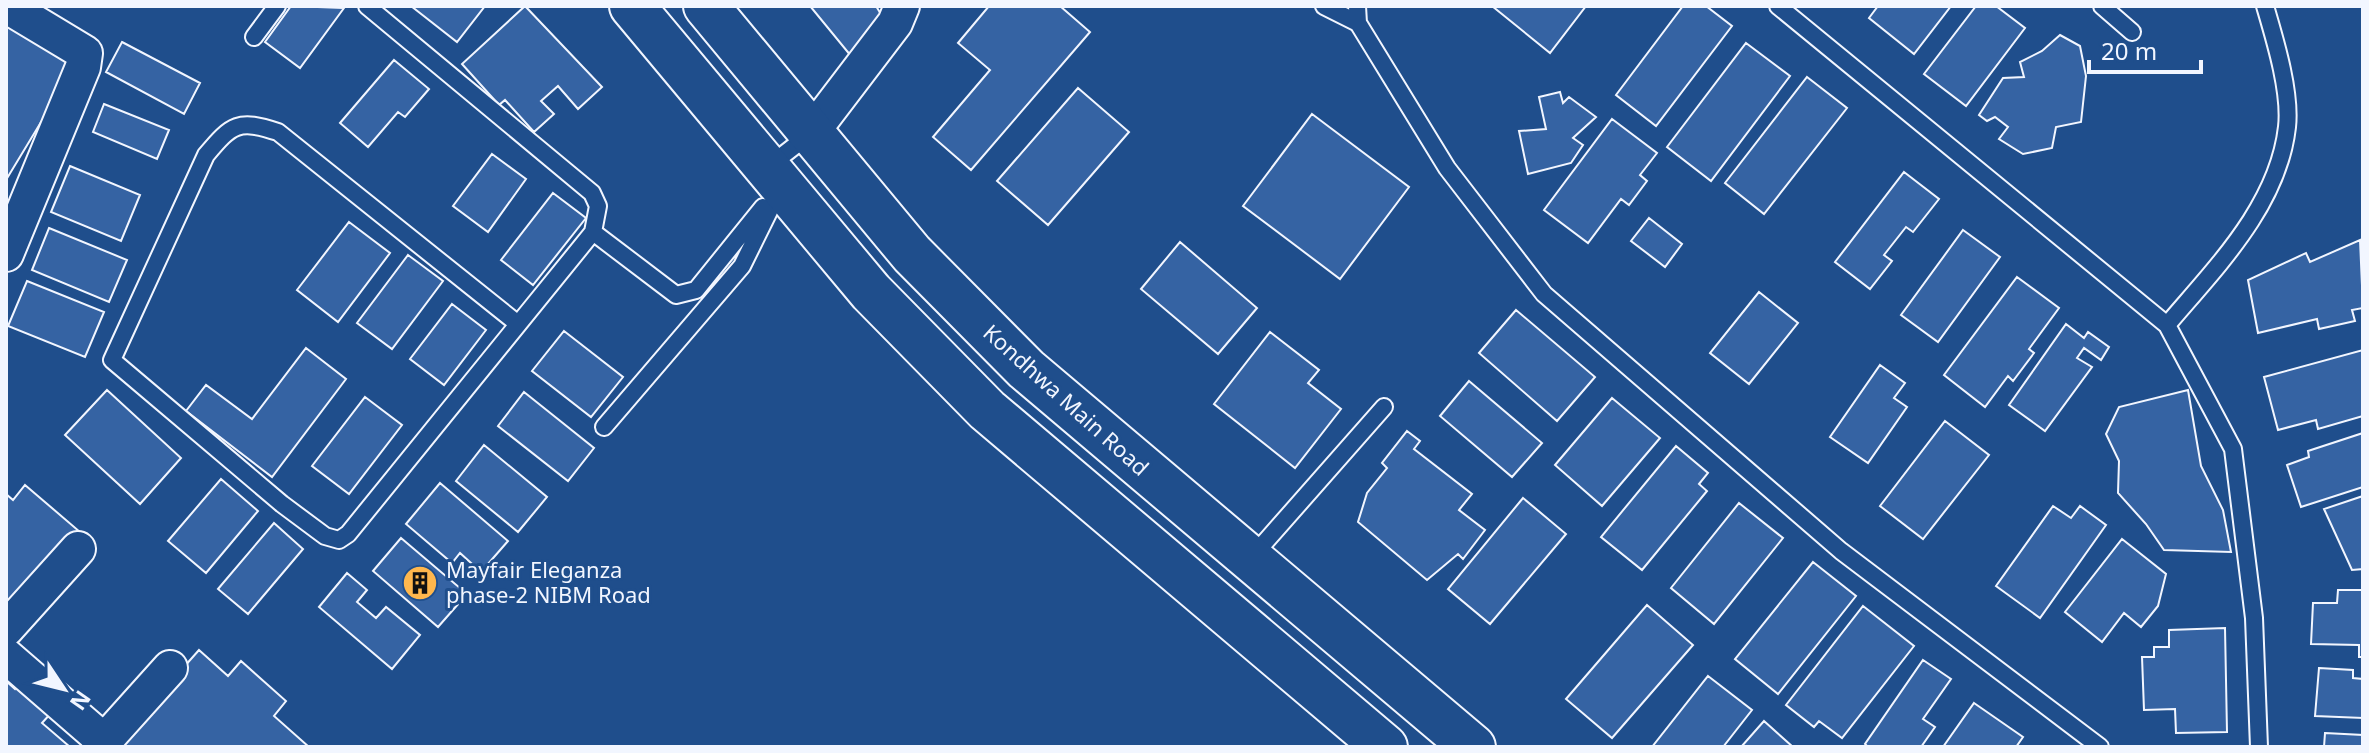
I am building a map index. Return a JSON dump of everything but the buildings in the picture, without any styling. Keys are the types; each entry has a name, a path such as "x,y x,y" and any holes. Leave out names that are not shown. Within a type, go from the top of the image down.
{"main road":[{"path":"632,6 871,292 987,410 1385,747"},
{"name":"Kondhwa Main Road","path":"706,6 912,254 1026,369 1473,747"}],"street":[{"path":"6,254 83,67 85,53 7,6"},
{"path":"812,132 895,23 902,6"},
{"path":"6,629 78,549"},
{"path":"6,656 102,744 170,668"}],"lane":[{"path":"254,37 277,6"},
{"path":"367,6 592,193 598,206 593,232 348,534 339,540 325,536 282,504 112,360 206,155 227,130 249,122 278,132 518,324"},
{"path":"1324,6 1357,14 1447,168 1544,294 1841,551 2100,747"},
{"path":"1778,6 2167,325 2233,449 2254,618 2259,747"},
{"path":"2102,6 2132,32"},
{"path":"2167,325 2255,214 2278,174 2288,124 2278,49 2265,6"},
{"path":"593,232 676,295 696,290 775,176 812,132"},
{"path":"604,427 742,266 775,176"},
{"path":"1250,560 1384,407"}],"place":[{"name":"Mayfair Eleganza phase-2 NIBM Road","path":"420,583"}]}
